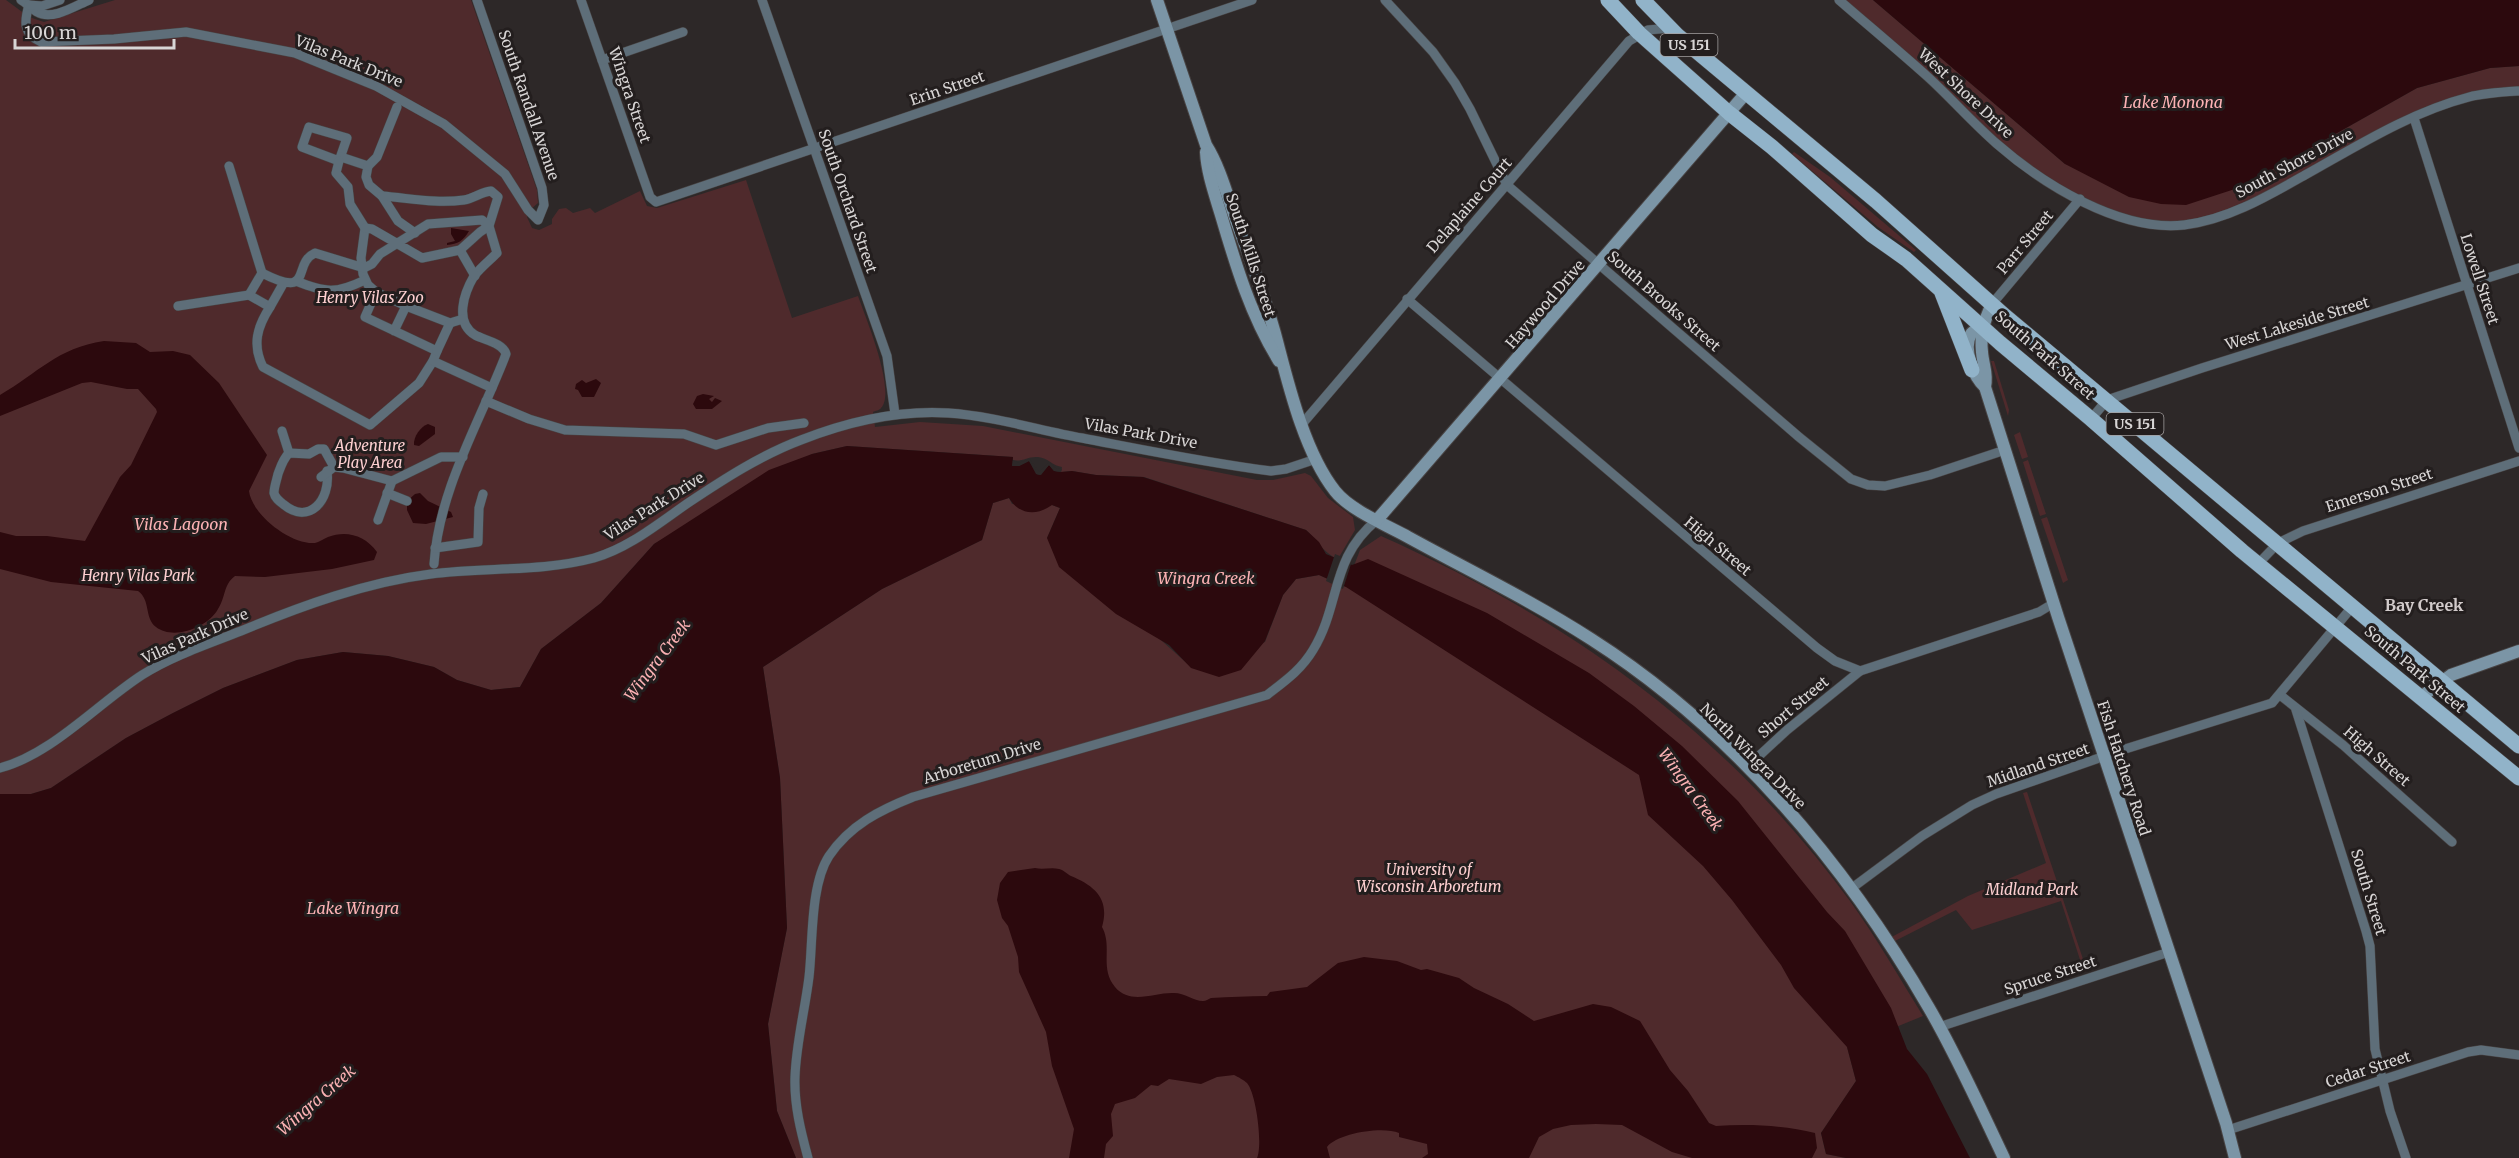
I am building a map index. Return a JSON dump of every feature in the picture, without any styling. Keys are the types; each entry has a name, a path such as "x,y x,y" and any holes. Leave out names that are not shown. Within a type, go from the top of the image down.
{"main road":[{"name":"South Park Street","path":"1608,0 1639,33 1729,113 1772,147 1865,229 1906,259 2007,349 2258,564 2519,778"},
{"name":"South Park Street","path":"1643,0 1670,28 1876,201 1992,304 2519,746"},
{"path":"1939,288 1972,370"}],"street":[{"path":"25,2 42,6 60,0"},
{"path":"25,2 39,13 49,14 66,10 89,0"},
{"name":"South Randall Avenue","path":"477,0 542,188 544,205 538,220"},
{"name":"Wingra Street","path":"581,0 652,200"},
{"name":"South Orchard Street","path":"762,0 887,356 895,414"},
{"name":"South Mills Street","path":"1157,0 1206,145 1212,181 1243,286 1264,338 1283,368 1316,459 1337,494 1351,504"},
{"name":"Erin Street","path":"652,200 658,202 1252,0"},
{"name":"South Brooks Street","path":"1385,0 1433,52 1455,83 1507,185 1799,437 1851,479 1885,486 1930,475 2005,450"},
{"name":"West Shore Drive","path":"1839,0 1929,78 1997,145 2044,179 2080,199"},
{"name":"Vilas Park Drive","path":"25,2 26,29 33,39 41,42 104,40 186,32 295,53 352,75 424,111 462,137 505,174 528,210 538,220"},
{"path":"1639,33 1670,28"},
{"path":"602,60 682,32"},
{"name":"Delaplaine Court","path":"1302,423 1629,41 1639,33"},
{"name":"South Shore Drive","path":"2080,199 2106,213 2143,224 2184,225 2212,220 2281,189 2370,139 2442,105 2471,97 2519,91"},
{"name":"Haywood Drive","path":"1364,531 1377,520 1500,380 1746,93"},
{"path":"397,107 376,157 368,166 366,177 369,185 382,196 399,221 415,233"},
{"name":"Lowell Street","path":"2414,118 2519,448"},
{"path":"368,166 340,159 302,147 309,127 347,138 340,159 336,173 348,187 350,204 365,228 361,258 365,280 376,292 406,306 450,323 463,319"},
{"path":"229,166 262,273 283,284 296,281 301,276 308,258 315,253 364,268 428,224 482,220 489,226 497,253 475,276 462,306 463,319 470,331 501,346 505,351 447,496 434,564"},
{"path":"365,228 372,229 422,258 460,250 480,231 489,226 499,201 497,194 491,191 463,200 422,201 408,197 382,196"},
{"name":"Parr Street","path":"1992,304 2080,199"},
{"path":"460,250 475,276"},
{"name":"West Lakeside Street","path":"2107,400 2519,268"},
{"path":"249,295 262,273"},
{"path":"296,281 327,292 344,290 365,280"},
{"path":"283,284 262,319 256,337 257,354 263,367 370,425 419,383 450,323"},
{"path":"376,292 364,317 437,351"},
{"path":"178,306 249,295 270,307"},
{"name":"High Street","path":"1407,299 1817,648 1835,661 1860,671"},
{"name":"Fish Hatchery Road","path":"1985,387 1982,325 1992,304"},
{"path":"394,331 406,306"},
{"name":"Fish Hatchery Road","path":"1982,325 1971,333 1969,339 1972,370 1985,387 2104,757 2228,1130 2235,1158"},
{"path":"432,361 492,388"},
{"path":"2091,419 2107,400"},
{"path":"486,401 529,419 565,430 684,434 716,445 768,428 804,423"},
{"name":"Vilas Park Drive","path":"0,768 28,758 48,747 113,695 160,664 254,626 334,598 406,577 555,565 592,559 626,544 737,472 780,448 825,432 895,414 948,413 986,418 1098,441 1271,471 1286,469 1316,459"},
{"path":"282,431 289,453"},
{"path":"318,448 324,449 328,478 320,504 300,514 291,511 274,494 280,467 289,453 309,454 318,448"},
{"path":"328,472 348,468 392,481 441,457 463,457"},
{"name":"Emerson Street","path":"2258,564 2278,543 2303,531 2519,461"},
{"path":"378,520 392,481"},
{"path":"387,494 407,501"},
{"path":"436,544 478,543 479,508 483,494"},
{"name":"North Wingra Drive","path":"1351,504 1528,600 1600,645 1685,709 1747,768 1807,832 1851,888 1899,959 1940,1027 2004,1158"},
{"name":"Arboretum Drive","path":"808,1158 799,1122 795,1078 800,1032 809,978 818,888 828,858 848,832 880,810 914,797 1267,695 1296,673 1313,650 1325,625 1346,557 1364,531"},
{"path":"1860,671 2039,612 2054,603"},
{"name":"Midland Street","path":"1851,888 1922,836 1972,805 2005,791 2104,757 2272,703 2352,607"},
{"path":"2421,697 2457,672 2519,651"},
{"name":"Short Street","path":"1747,768 1787,730 1860,671"},
{"name":"High Street","path":"2280,695 2296,710 2343,745 2452,842"},
{"name":"South Street","path":"2296,710 2370,946 2375,1049 2406,1158"},
{"name":"Spruce Street","path":"1940,1027 2169,952"},
{"name":"Cedar Street","path":"2228,1130 2476,1051 2519,1055"}],"green space":[{"name":"Henry Vilas Park","path":"0,0 6,0 29,17 44,22 115,0 471,0 537,190 538,203 530,210 527,217 532,228 539,230 552,224 552,219 559,209 566,208 573,213 590,208 595,213 640,191 647,206 657,208 746,180 792,318 858,296 883,371 885,399 881,408 873,412 875,427 920,422 983,426 1257,480 1273,480 1305,473 1311,476 1328,498 1353,517 1355,530 1338,559 1324,550 1306,530 1144,477 1061,472 1062,467 1038,457 1013,460 1013,457 847,446 812,454 654,544 601,603 541,649 520,687 491,690 457,680 434,667 388,656 343,652 297,660 223,688 173,713 126,738 51,788 31,794 0,794"},
{"path":"1839,0 1873,0 2065,164 2241,187 2417,88 2490,68 2519,66 2519,91 2442,105 2224,216 2159,226 2080,199 1997,145"},
{"path":"1794,152 1830,177 1916,250 1914,252 1878,227 1792,154"},
{"path":"1991,361 1994,361 2009,410 2008,416"},
{"path":"2020,432 2028,457 2022,459 2014,435"},
{"path":"2028,460 2046,514 2040,516 2023,462"},
{"name":"University of Wisconsin Arboretum","path":"1009,498 1012,504 1052,505 1060,508 1047,538 1191,667 1265,642 1283,595 1296,579 1319,575 1346,587 1360,550 1381,536 1451,569 1517,605 1580,644 1640,687 1697,733 1751,784 1802,840 1860,915 1923,1016 1847,1047 1856,1081 1821,1133 1826,1154 1846,1158 796,1158 777,1111 768,1024 787,928 780,778 763,667 882,589 982,540 993,503"},
{"path":"2047,517 2068,580 2063,583 2041,519"},
{"name":"Midland Park","path":"2027,792 2087,971 2084,972 2061,901 1972,930 1956,910 1889,944 1886,940 1968,896 2046,863 2023,793"}],"water":[{"name":"Lake Monona","path":"1873,0 2519,0 2519,66 2490,68 2417,88 2241,187 2186,205 2161,204 2129,197 2065,164"},
{"path":"451,228 469,231 460,241 447,245 455,241"},
{"name":"Vilas Lagoon","path":"104,341 136,343 150,352 173,351 190,355 219,383 267,455 249,491 257,510 265,519 284,534 305,542 315,543 342,534 361,538 377,552 374,560 332,569 265,577 235,576 228,583 221,605 213,616 190,630 172,633 163,631 152,623 145,599 138,591 51,582 0,569 0,532 16,536 47,536 85,541 120,477 131,465 157,412 138,389 91,382 82,383 0,416 0,395 60,355 88,344"},
{"path":"596,379 601,383 594,397 582,397 575,389 576,384 582,380 586,383"},
{"path":"703,394 714,396 709,399 712,402 715,398 722,401 712,409 696,409 693,404 697,396"},
{"path":"428,424 435,427 435,434 419,446 414,445 418,432"},
{"name":"Lake Wingra","path":"847,446 1013,457 1012,466 1019,466 1029,461 1036,474 1040,475 1049,465 1054,471 1061,472 1143,477 1306,530 1319,542 1326,554 1352,565 1368,559 1487,613 1589,673 1634,706 1682,746 1738,801 1827,912 1845,931 1891,1008 1907,1049 1927,1074 1970,1158 1846,1158 1826,1154 1821,1133 1856,1081 1847,1047 1794,988 1781,965 1703,866 1648,815 1639,775 1346,587 1319,575 1296,579 1283,595 1265,641 1241,670 1219,677 1191,668 1169,645 1116,614 1059,567 1047,538 1060,508 1052,505 1040,511 1023,511 1009,498 993,503 982,540 882,589 763,667 780,778 787,928 768,1024 777,1111 796,1158 0,1158 0,794 31,794 51,788 126,738 173,713 223,688 297,660 343,652 388,656 434,667 457,680 491,690 520,687 541,649 601,603 654,544 769,470 812,454"},
{"path":"420,493 428,501 451,512 453,517 426,524 413,523 407,510 407,501"},
{"path":"1035,868 1061,870 1087,884 1098,895 1104,909 1102,927 1105,934 1110,980 1115,987 1128,996 1142,997 1176,993 1203,1001 1211,998 1267,996 1270,992 1307,987 1338,963 1364,957 1397,961 1421,970 1427,969 1459,978 1474,988 1508,1004 1534,1021 1593,1004 1611,1007 1640,1021 1670,1070 1688,1091 1709,1123 1716,1126 1753,1125 1803,1130 1815,1133 1817,1148 1812,1158 1692,1158 1672,1152 1622,1125 1596,1124 1571,1125 1553,1129 1539,1137 1529,1158 1422,1158 1428,1154 1427,1144 1399,1137 1399,1133 1383,1130 1361,1132 1333,1142 1327,1147 1330,1158 1257,1158 1259,1131 1253,1097 1247,1083 1234,1075 1217,1077 1201,1084 1169,1079 1158,1086 1151,1085 1135,1098 1115,1104 1111,1114 1113,1136 1106,1144 1104,1158 1069,1158 1074,1129 1052,1066 1046,1032 1019,972 1018,957 997,900 1000,883 1008,872"}],"pier":[{"path":"1030,459 1039,472 1049,462 1056,468 1062,469 1061,472 1054,471 1049,465 1041,475 1036,474 1029,461 1019,466 1012,466 1013,460 1018,463"},
{"path":"1335,554 1352,561 1343,589 1326,581"}],"district":[{"name":"Bay Creek","path":"2424,605"}],"park label":[{"name":"Henry Vilas Zoo","path":"370,297"},
{"name":"Adventure Play Area","path":"370,454"}],"water label":[{"name":"Wingra Creek","path":"1206,578"},
{"name":"Wingra Creek","path":"657,660"},
{"name":"Wingra Creek","path":"1691,789"},
{"name":"Wingra Creek","path":"316,1100"}]}
